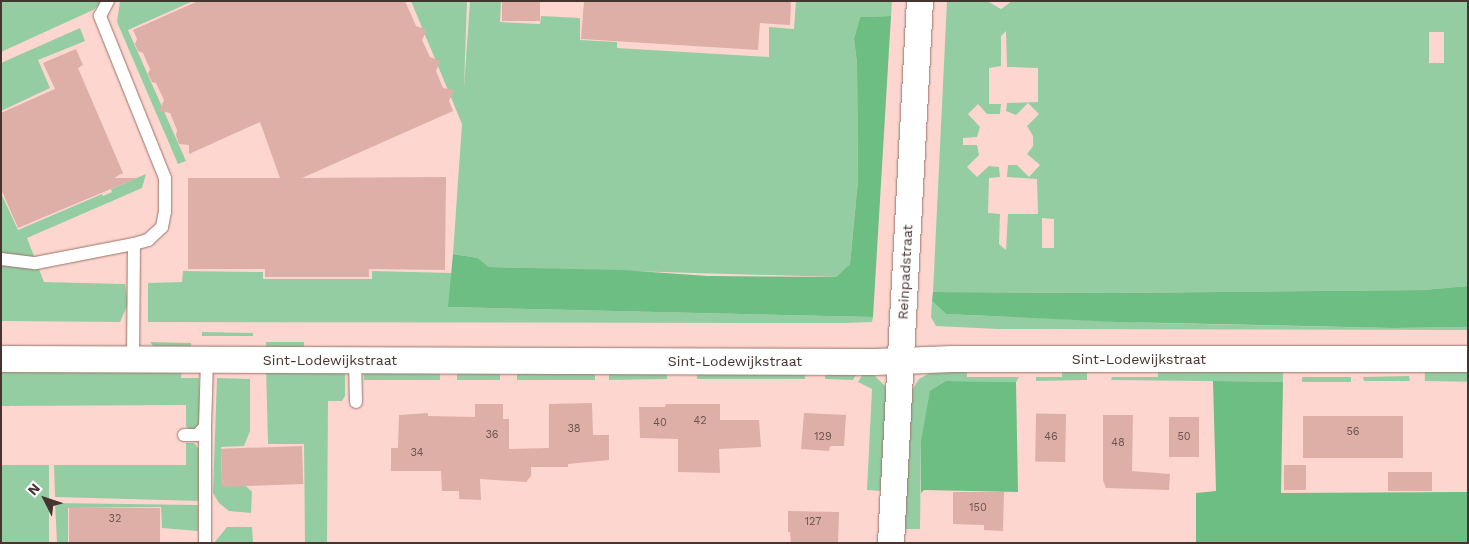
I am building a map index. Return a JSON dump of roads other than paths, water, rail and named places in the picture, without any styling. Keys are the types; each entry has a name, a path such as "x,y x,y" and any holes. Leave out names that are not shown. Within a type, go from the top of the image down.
{"street":[{"name":"Reinpadstraat","path":"891,543 920,1"},
{"name":"Sint-Lodewijkstraat","path":"1,359 900,362 954,359 1468,359"}],"lane":[{"path":"1,259 36,263 134,244 148,240 162,227 165,212 166,178 100,16 108,1"},
{"path":"133,359 134,244"},
{"path":"204,543 207,359"},
{"path":"355,360 356,402"},
{"path":"184,435 197,435 205,427"}]}
